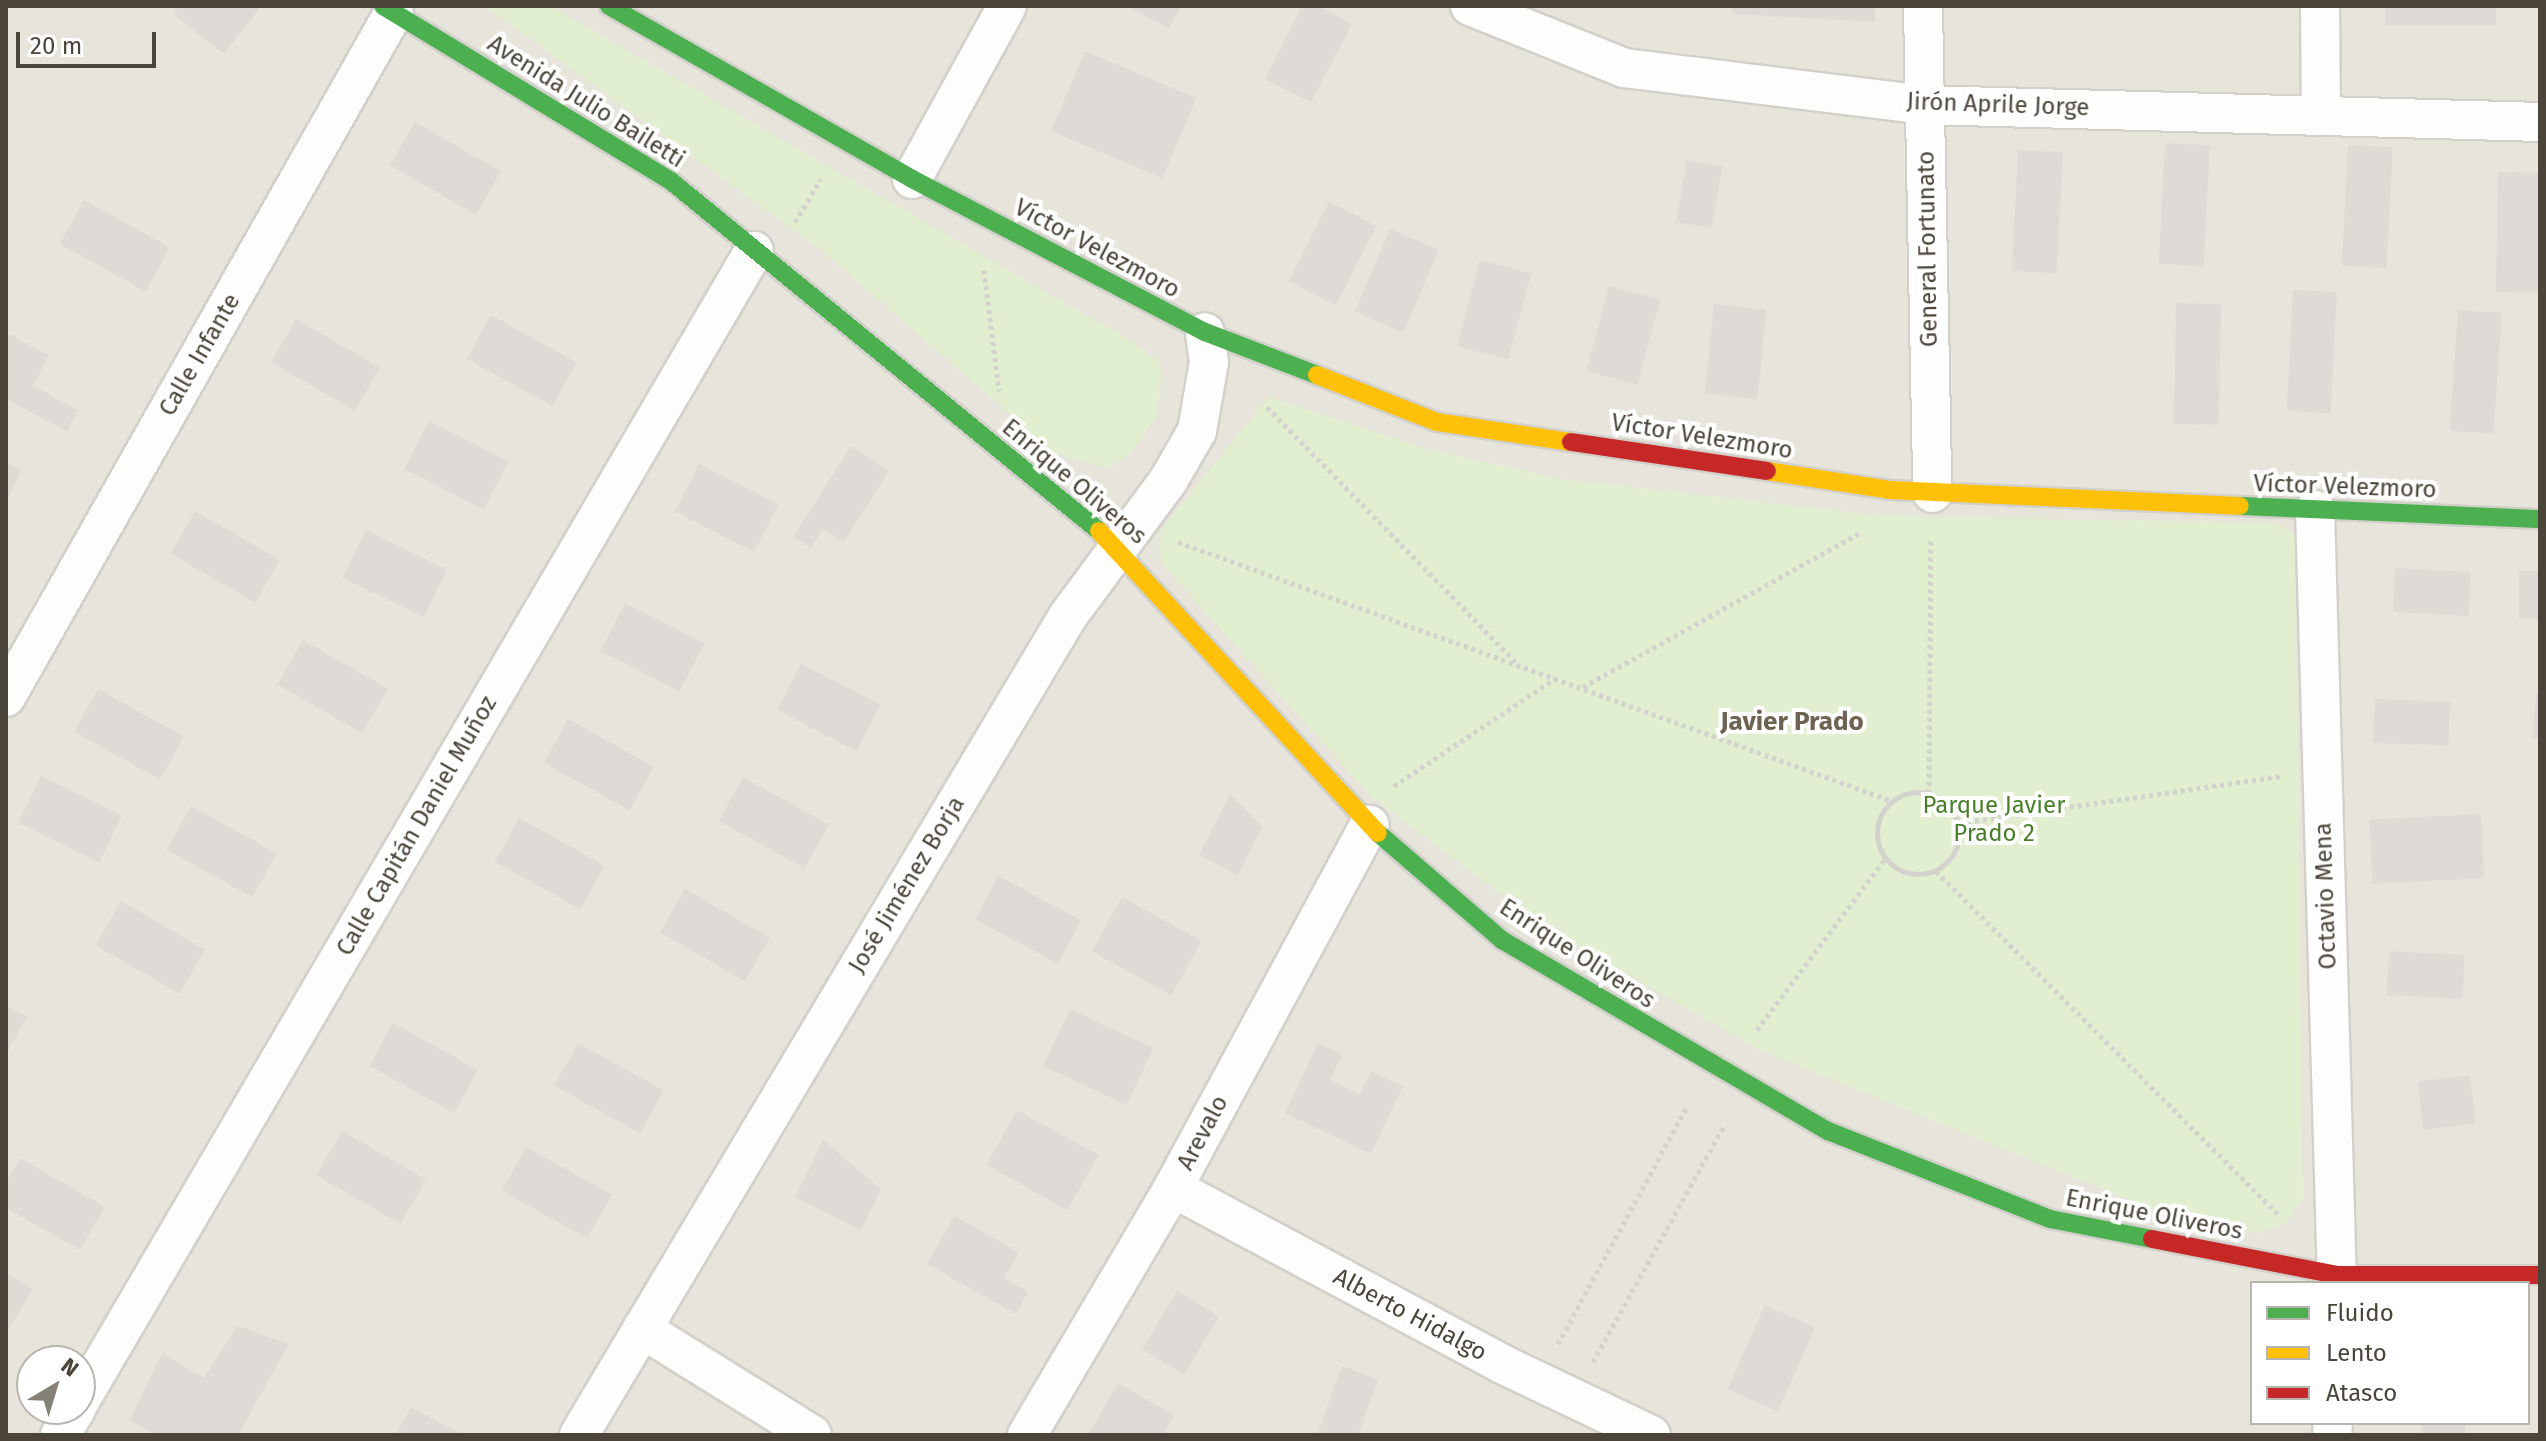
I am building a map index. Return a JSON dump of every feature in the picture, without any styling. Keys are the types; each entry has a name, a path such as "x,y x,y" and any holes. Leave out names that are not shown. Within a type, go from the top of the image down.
{"street":[{"path":"609,6 912,179 1007,6"},
{"name":"Jirón Aprile Jorge","path":"1470,6 1624,68 1925,105 2540,122"},
{"name":"General Fortunato","path":"1923,6 1932,493"},
{"path":"2320,6 2321,116"},
{"name":"Avenida Julio Bailetti","path":"388,9 672,182 762,258"},
{"name":"Calle Infante","path":"6,697 388,9"},
{"name":"Víctor Velezmoro","path":"912,179 977,213 1207,347 1437,422 1890,490 2540,519"},
{"name":"Enrique Oliveros","path":"762,258 1008,456 1127,537 1369,825 1502,940 1828,1131 2050,1219 2337,1279 2540,1275"},
{"name":"Calle Capitán Daniel Muñoz","path":"96,1374 762,258"},
{"name":"José Jiménez Borja","path":"579,1435 1068,616 1127,537 1197,431 1207,347"},
{"name":"Octavio Mena","path":"2315,510 2337,1279"},
{"name":"Arevalo","path":"1027,1435 1173,1188 1369,825"},
{"name":"Alberto Hidalgo","path":"1173,1188 1502,1364 1651,1435"},
{"path":"642,1329 812,1435"}],"path":[{"path":"762,258 844,141"},
{"path":"977,213 1008,456"},
{"path":"1207,347 1521,667"},
{"path":"1583,687 1859,535 1889,503 1890,490"},
{"path":"1929,793 1932,493"},
{"path":"1127,537 1583,687 1892,801"},
{"path":"1394,786 1556,678"},
{"path":"1959,823 2322,771"},
{"path":"1929,793 1953,810 1959,823 1956,852 1936,871 1907,874 1885,859 1879,848 1877,822 1892,801 1903,794 1929,793"},
{"path":"1757,1030 1885,859"},
{"path":"1936,871 2284,1220"},
{"path":"1557,1344 1689,1103"},
{"path":"1592,1364 1732,1111"}],"shaded area":[{"path":"6,6 2540,6 2540,1435 6,1435"}],"green space":[{"path":"485,6 550,6 1141,347 1162,366 1157,416 1131,453 1109,468 1057,455 821,250"},
{"name":"Parque Javier Prado 2","path":"1269,397 1430,450 1561,479 1883,516 2277,523 2295,535 2303,1198 2286,1223 2257,1233 2144,1206 1758,1049 1545,927 1372,797 1161,563 1159,532"}],"building":[{"path":"179,6 261,6 224,54 174,15"},
{"path":"1126,6 1181,6 1169,28"},
{"path":"1302,6 1318,6 1352,24 1311,102 1265,79"},
{"path":"1733,6 1875,6 1875,22 1732,14"},
{"path":"2385,6 2496,6 2496,25 2385,25"},
{"path":"1085,51 1196,98 1162,178 1051,131"},
{"path":"415,122 501,172 476,215 390,165"},
{"path":"2165,143 2210,145 2204,266 2159,264"},
{"path":"2348,145 2393,147 2387,268 2342,266"},
{"path":"2018,150 2063,152 2057,273 2012,271"},
{"path":"1687,160 1722,166 1712,228 1676,222"},
{"path":"2498,172 2540,173 2538,293 2496,292"},
{"path":"84,200 170,248 145,291 60,244"},
{"path":"1329,202 1376,226 1336,305 1289,281"},
{"path":"1390,229 1439,250 1404,333 1355,312"},
{"path":"1480,260 1531,274 1508,360 1457,346"},
{"path":"1609,286 1660,300 1637,385 1586,371"},
{"path":"2293,290 2337,292 2331,413 2287,411"},
{"path":"2176,303 2221,304 2219,425 2174,424"},
{"path":"1714,304 1767,310 1757,399 1705,394"},
{"path":"2458,310 2502,313 2493,434 2450,431"},
{"path":"491,315 577,363 552,406 467,359"},
{"path":"296,319 380,368 355,411 271,362"},
{"path":"6,333 49,355 33,386 78,410 67,431 6,399"},
{"path":"429,421 508,461 484,510 404,469"},
{"path":"851,446 889,471 844,542 823,529 811,548 793,537"},
{"path":"6,462 22,470 6,501"},
{"path":"699,464 778,504 754,552 675,511"},
{"path":"195,511 280,560 255,602 170,553"},
{"path":"366,530 447,569 424,617 343,578"},
{"path":"2395,568 2471,572 2469,616 2393,612"},
{"path":"2519,571 2540,571 2540,619 2519,619"},
{"path":"625,603 704,643 680,692 600,651"},
{"path":"303,640 388,689 362,733 278,684"},
{"path":"801,664 880,704 857,751 777,710"},
{"path":"98,689 184,737 160,779 74,732"},
{"path":"2536,693 2540,694 2540,738 2533,738"},
{"path":"2375,699 2450,702 2448,746 2373,743"},
{"path":"568,719 654,767 629,810 544,763"},
{"path":"41,776 122,815 99,862 18,823"},
{"path":"743,777 829,825 804,868 719,821"},
{"path":"1230,794 1262,827 1238,875 1199,855"},
{"path":"191,806 277,854 252,897 167,850"},
{"path":"2481,814 2484,878 2373,884 2369,820"},
{"path":"519,818 605,866 580,909 495,862"},
{"path":"998,876 1081,920 1058,963 975,919"},
{"path":"685,889 770,938 745,981 660,932"},
{"path":"1122,897 1202,941 1172,995 1092,951"},
{"path":"121,901 205,950 180,994 96,945"},
{"path":"2389,951 2465,955 2463,999 2387,995"},
{"path":"6,1005 27,1017 6,1054"},
{"path":"1070,1009 1153,1048 1127,1105 1043,1066"},
{"path":"393,1023 478,1070 454,1113 369,1066"},
{"path":"578,1043 664,1091 640,1133 554,1086"},
{"path":"1318,1043 1342,1055 1330,1080 1360,1094 1371,1071 1403,1086 1371,1154 1285,1113"},
{"path":"2470,1075 2476,1124 2423,1130 2417,1081"},
{"path":"1017,1110 1098,1155 1068,1210 986,1165"},
{"path":"342,1131 426,1180 401,1224 316,1175"},
{"path":"823,1140 881,1189 861,1230 795,1197"},
{"path":"526,1147 612,1195 587,1238 502,1191"},
{"path":"20,1158 105,1207 80,1250 6,1208 6,1182"},
{"path":"954,1216 1019,1252 1004,1278 1028,1292 1016,1314 927,1264"},
{"path":"6,1273 33,1289 6,1333"},
{"path":"1177,1291 1219,1316 1184,1375 1142,1349"},
{"path":"1765,1305 1815,1327 1778,1411 1728,1389"},
{"path":"237,1326 289,1344 238,1435 157,1435 130,1420 162,1353 204,1378"},
{"path":"1342,1366 1378,1380 1358,1435 1317,1435"},
{"path":"1118,1383 1174,1415 1163,1435 1088,1435"},
{"path":"411,1407 463,1435 396,1435"},
{"path":"2422,1425 2465,1425 2465,1435 2422,1435"}],"traffic: fast":[{"path":"383,6 672,182 1099,531"},
{"path":"609,6 912,179 1205,332 1317,375"},
{"path":"2240,506 2540,519"},
{"path":"1378,833 1502,940 1828,1131 2050,1219 2152,1239"}],"traffic: slow":[{"path":"1317,375 1437,422 1571,442"},
{"path":"1767,471 1890,490 2240,506"},
{"path":"1099,531 1378,833"}],"traffic: jam":[{"path":"1571,442 1767,471"},
{"path":"2152,1239 2337,1275 2540,1275"}],"district":[{"name":"Javier Prado","path":"1792,722"}]}
